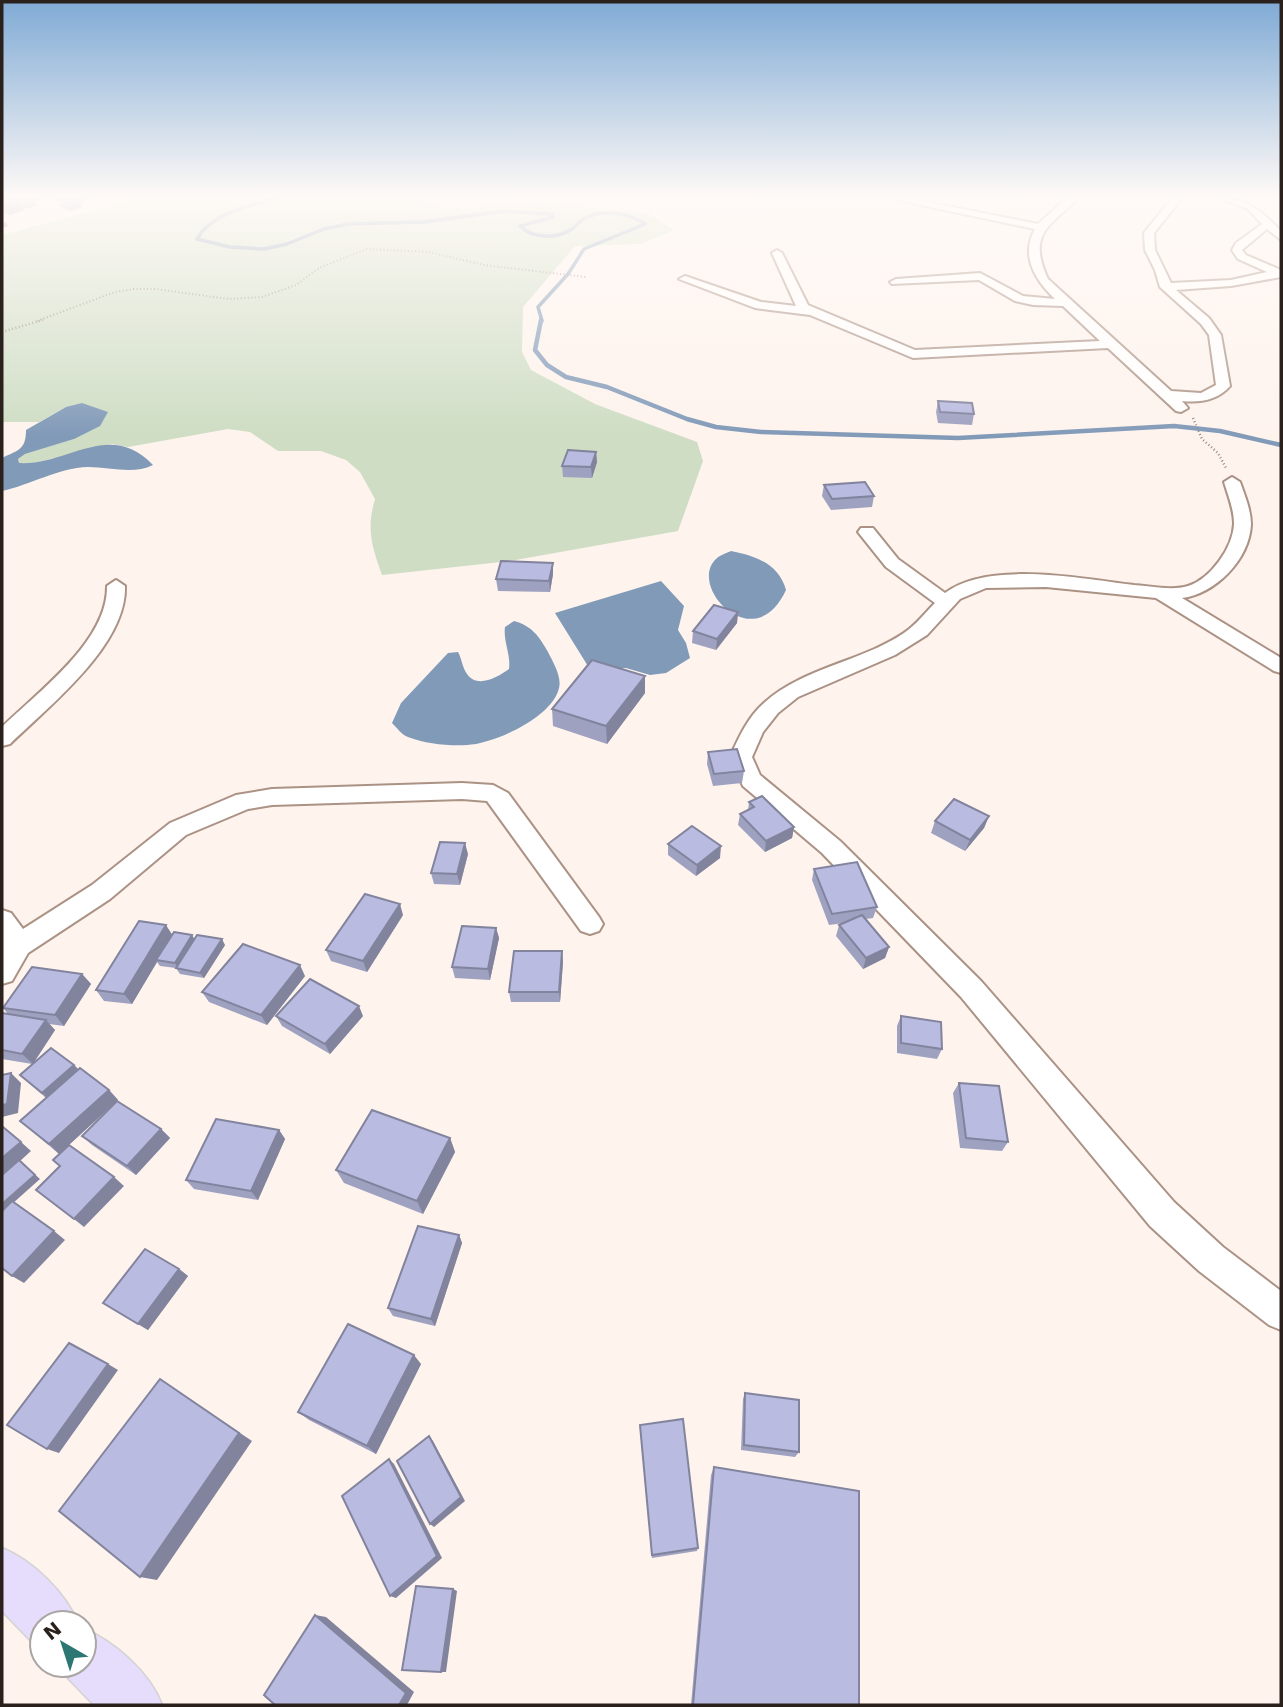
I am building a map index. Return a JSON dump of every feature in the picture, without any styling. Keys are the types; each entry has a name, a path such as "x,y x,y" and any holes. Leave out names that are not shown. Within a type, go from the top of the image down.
{"main road":[{"path":"2,1574 37,1609"},
{"path":"98,1670 134,1705"}],"street":[{"path":"788,278 797,298 810,311"},
{"path":"896,282 957,278"},
{"path":"987,278 1013,297 1025,301 1068,302"},
{"path":"1042,278 1181,408"},
{"path":"1163,278 1166,286 1205,321 1215,335 1223,386 1212,396 1203,398 1167,395"},
{"path":"1166,286 1231,283 1260,278"},
{"path":"685,279 759,305 810,311 876,336 913,354 1113,344"},
{"path":"1232,482 1243,512 1241,541 1216,577 1190,592 1161,593 1088,585 998,581 969,586 945,601 914,636 865,662 805,683 776,704 748,736 741,757 751,780 831,847 971,989 1162,1214 1212,1259 1281,1314"},
{"path":"867,532 882,556 908,579 945,601"},
{"path":"2,739 99,638 115,606 117,586"},
{"path":"1161,593 1281,667"},
{"path":"14,948 102,892 178,829 244,801 272,797 462,791 493,793 590,924"},
{"path":"2,920 12,932 15,956 2,973"}],"path":[{"path":"2,332 62,314 115,292 155,289 229,299 262,297 296,285 305,278"},
{"path":"1195,420 1202,439 1218,453 1232,482"}],"green space":[{"path":"2,278 548,278 523,307 522,352 531,370 595,404 697,442 703,461 678,531 510,561 382,575 371,538 375,499 360,472 346,460 321,451 278,451 250,432 228,429 128,447 112,444 30,464 19,463 18,459 25,454 74,439 66,407 39,422 2,422"}],"water":[{"path":"82,403 108,412 100,426 74,439 25,454 18,459 19,463 37,462 104,445 121,446 137,452 153,465 138,470 77,468 2,491 2,458 23,446 26,430 66,407"},
{"path":"731,551 765,563 783,581 786,590 773,610 757,618 742,618 728,610 717,599 710,585 709,571 716,559"},
{"path":"661,581 684,606 678,630 686,643 690,658 666,673 650,675 626,668 591,671 555,613"},
{"path":"514,621 526,626 538,636 556,670 559,688 546,709 534,719 506,734 467,745 437,744 415,739 404,735 392,723 401,703 448,653 458,652 467,674 476,681 494,678 509,669 505,627"}],"building":[{"path":"938,401 972,403 974,414 940,412"},
{"path":"568,450 596,452 591,467 562,466"},
{"path":"865,482 874,496 832,499 824,485"},
{"path":"501,561 553,563 549,581 496,579"},
{"path":"714,605 738,612 717,639 693,631"},
{"path":"592,660 645,676 606,726 552,709"},
{"path":"737,749 744,771 714,774 708,752"},
{"path":"762,796 794,827 766,841 740,814 754,807 749,802"},
{"path":"954,799 989,816 970,840 935,821"},
{"path":"692,826 721,846 697,865 668,844"},
{"path":"440,842 465,843 457,874 431,873"},
{"path":"857,862 877,907 832,914 814,869"},
{"path":"365,894 400,904 363,961 326,950"},
{"path":"862,915 889,947 866,958 839,925"},
{"path":"139,921 166,925 124,994 96,990"},
{"path":"462,926 496,928 488,969 452,967"},
{"path":"174,932 192,935 175,963 156,960"},
{"path":"197,935 222,939 200,973 176,968"},
{"path":"243,944 300,965 261,1015 202,992"},
{"path":"514,951 562,951 559,992 509,992"},
{"path":"32,967 82,974 55,1015 3,1008"},
{"path":"310,979 359,1006 325,1044 276,1016"},
{"path":"2,1013 46,1020 22,1054 2,1050"},
{"path":"901,1016 941,1022 942,1049 901,1043"},
{"path":"51,1048 74,1065 42,1093 20,1075"},
{"path":"80,1068 109,1090 49,1144 20,1121"},
{"path":"11,1073 7,1104 2,1105 2,1075"},
{"path":"959,1083 999,1086 1008,1142 966,1138"},
{"path":"117,1101 161,1129 127,1166 82,1136"},
{"path":"372,1110 450,1138 417,1201 336,1170"},
{"path":"216,1119 279,1130 251,1191 186,1180"},
{"path":"2,1128 21,1142 2,1158"},
{"path":"69,1145 114,1177 74,1219 36,1190 60,1166 53,1160"},
{"path":"19,1160 35,1175 2,1204 2,1175"},
{"path":"12,1201 54,1231 12,1276 2,1268 2,1211"},
{"path":"418,1226 459,1235 431,1319 388,1308"},
{"path":"145,1249 179,1269 138,1324 103,1303"},
{"path":"348,1324 414,1355 367,1446 298,1412"},
{"path":"69,1343 108,1364 47,1449 7,1425"},
{"path":"160,1379 239,1433 140,1577 59,1511"},
{"path":"745,1393 799,1400 799,1452 744,1445"},
{"path":"683,1419 698,1548 652,1555 640,1425"},
{"path":"429,1436 461,1497 430,1524 397,1461"},
{"path":"389,1459 437,1556 390,1596 342,1496"},
{"path":"714,1467 859,1491 859,1705 693,1705"},
{"path":"416,1586 453,1589 441,1672 402,1670"},
{"path":"315,1615 406,1693 399,1705 275,1705 264,1695"}],"waterway":[{"path":"542,321 538,307 565,278"},
{"path":"541,320 535,350 547,365 566,377 607,387 687,419 716,427 761,432 958,438 1174,426 1220,431 1281,445"}]}
